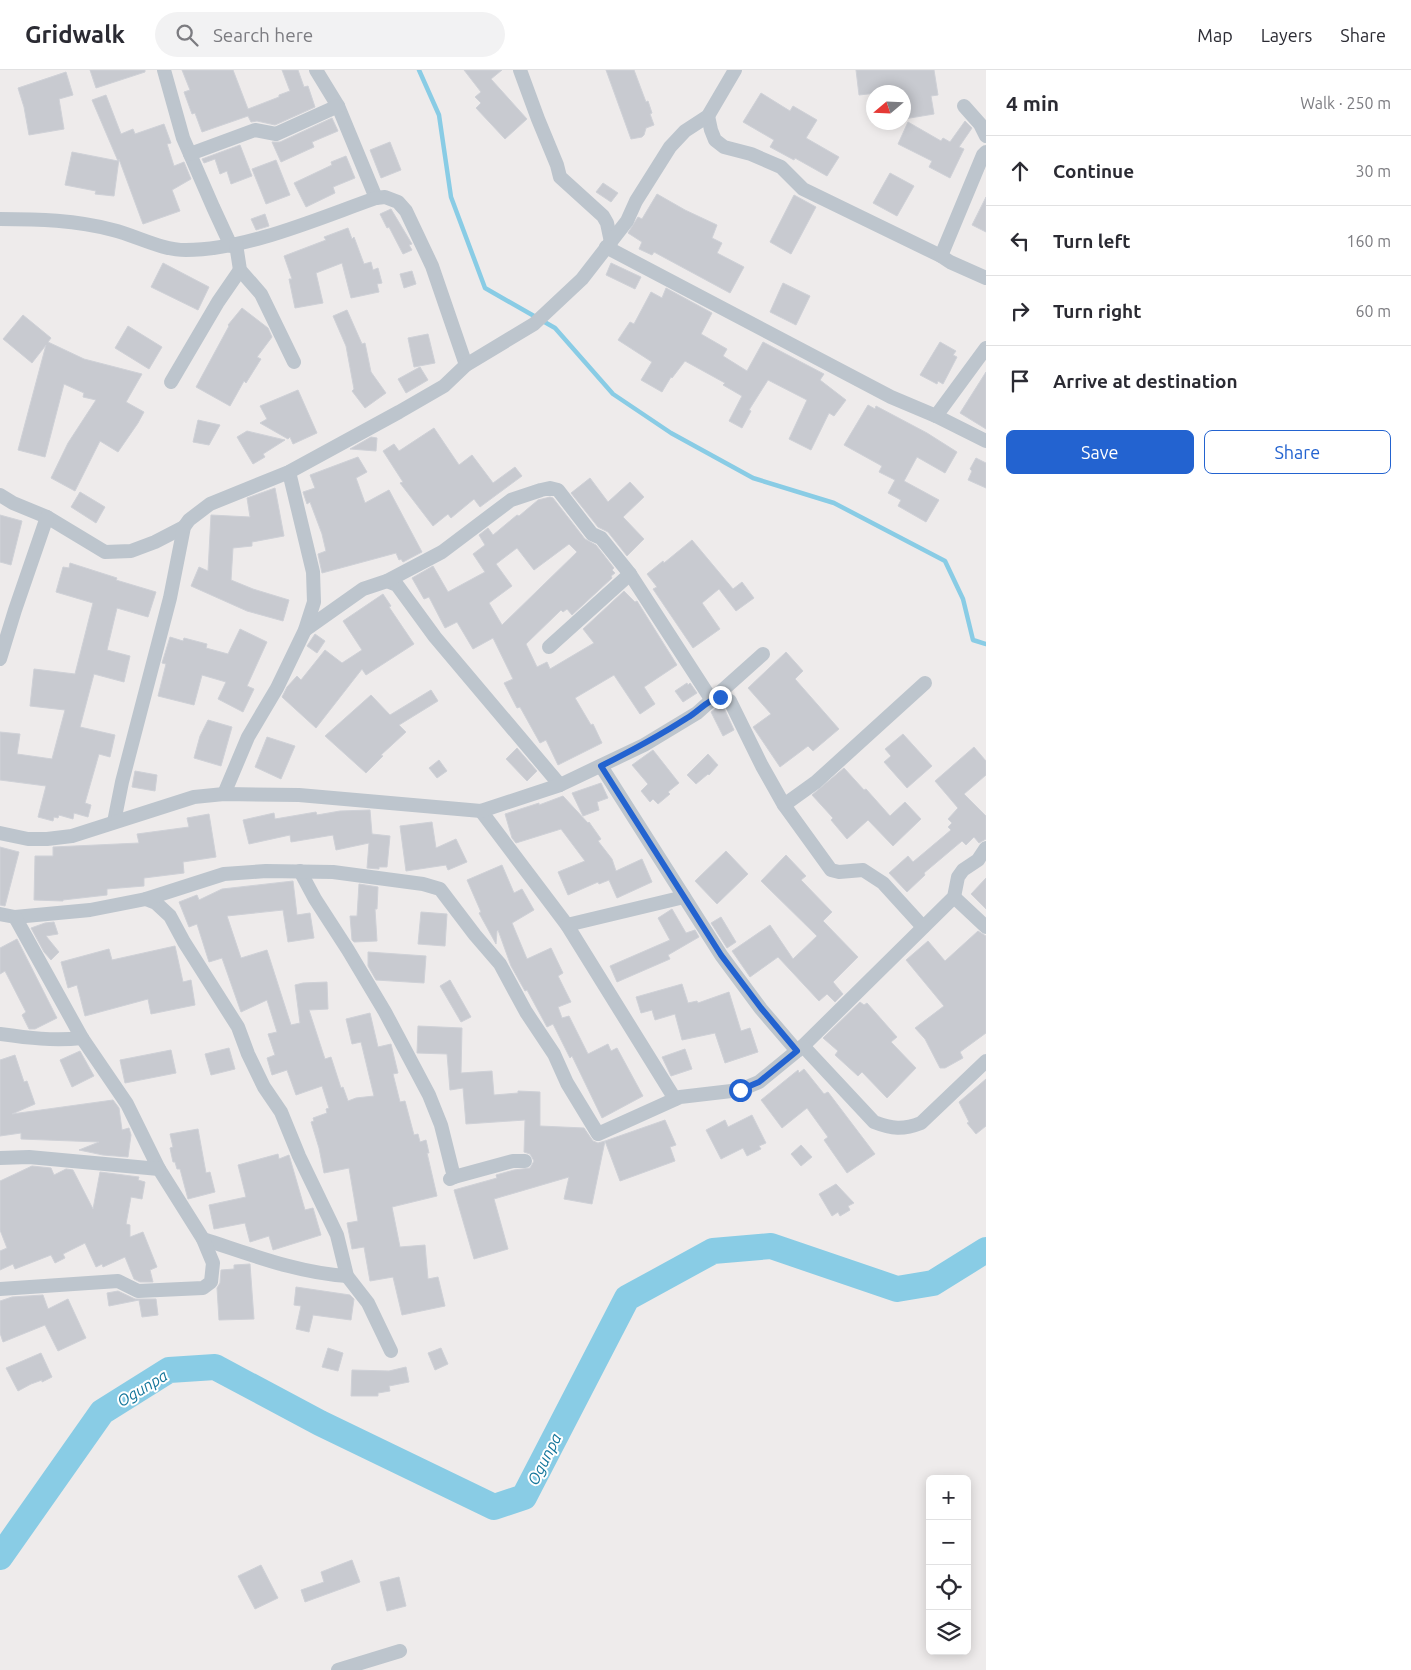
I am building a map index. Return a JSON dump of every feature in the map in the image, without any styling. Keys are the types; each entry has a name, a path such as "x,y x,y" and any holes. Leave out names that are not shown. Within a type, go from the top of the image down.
{"street":[{"path":"164,70 190,154 234,245 240,270 261,294 294,362"},
{"path":"316,70 338,106 376,198"},
{"path":"520,70 560,177 603,216 607,223 609,244"},
{"path":"114,822 122,782 170,598 184,527 189,520 210,504 289,472 399,412 444,386 466,365 539,320 582,280 627,221 636,201 670,147 685,131 708,116 735,70"},
{"path":"190,154 255,130 276,134 338,106"},
{"path":"964,106 980,124 986,136"},
{"path":"708,116 715,140 724,147 751,154 781,167 803,189 986,278"},
{"path":"941,256 986,152"},
{"path":"0,219 39,219 73,222 114,230 151,243 185,250 234,245 376,198 385,197 398,202 406,210 432,266 466,365"},
{"path":"609,244 891,397 936,416 986,441"},
{"path":"171,382 218,302 240,270"},
{"path":"936,416 986,348"},
{"path":"224,794 248,737 277,688 305,630 314,602 313,572 289,472"},
{"path":"305,630 364,589 387,581 442,552 511,500 550,488 558,490 592,534 601,538 630,574 711,700"},
{"path":"0,495 13,503 47,517 105,552 131,551 155,542 184,527"},
{"path":"0,659 14,610 47,517"},
{"path":"549,647 630,574"},
{"path":"387,581 397,585 435,638 560,785"},
{"path":"314,602 329,612"},
{"path":"0,833 28,839 72,836 194,796 224,794 299,795 481,810 560,785 644,745 697,712 763,654"},
{"path":"784,805 816,782 925,683"},
{"path":"711,700 720,697 730,701 762,766 784,805 831,870 839,872 863,870 883,883 923,927"},
{"path":"601,766 684,897 727,962 761,1008 874,1122 887,1127 908,1128 920,1123 986,1061"},
{"path":"481,810 567,925 675,1099"},
{"path":"0,914 14,917 90,910 146,899 224,874 266,871 333,872 424,884 440,890 500,964 526,1012 554,1054 567,1083 598,1134 675,1099 740,1090 759,1082 800,1049 954,897 958,877 963,870 978,860 986,848"},
{"path":"300,872 385,1012 429,1095 441,1126 452,1178 513,1161 525,1161"},
{"path":"567,925 684,897"},
{"path":"954,897 986,927"},
{"path":"146,899 156,903 170,916 184,942 238,1027 248,1054 264,1087 281,1112 299,1156 337,1235 347,1276 368,1303 391,1351"},
{"path":"0,1289 118,1281 138,1290 203,1288 211,1282 212,1264 203,1239 160,1169 127,1104 82,1038 14,917"},
{"path":"0,1034 62,1041 82,1038"},
{"path":"0,1158 29,1157 160,1169"},
{"path":"203,1239 288,1266 328,1275 347,1276"},
{"path":"338,1670 400,1651"}],"building":[{"path":"90,70 145,70 145,72 96,88"},
{"path":"182,70 233,70 248,109 290,91 282,70 298,70 304,87 308,86 315,107 275,125 257,121 251,122 248,116 202,132 195,113 192,114 184,92 190,90"},
{"path":"464,70 502,70 491,79 527,119 505,139 476,108 481,103 475,97 481,92"},
{"path":"606,70 634,70 646,102 648,101 654,125 646,128 642,137 631,139"},
{"path":"856,70 934,70 938,95 931,96 934,114 911,118 911,85 866,85 866,94 859,95"},
{"path":"66,72 73,95 59,99 64,129 29,135 24,107 18,88"},
{"path":"761,93 790,111 793,106 817,120 806,138 839,157 827,176 795,158 794,160 770,147 774,140 743,122"},
{"path":"106,95 121,134 133,129 135,134 164,124 171,143 167,144 174,166 184,162 191,179 172,190 180,211 143,224 119,159 114,196 95,194 96,191 65,185 72,152 118,161 92,100"},
{"path":"332,118 338,131 312,142 314,147 281,162 272,142 280,142"},
{"path":"965,121 972,128 959,147 964,149 950,178 929,167 932,161 898,144 904,130 911,130 911,124 941,141 943,138 950,142"},
{"path":"390,142 401,170 381,178 370,150"},
{"path":"240,145 252,176 231,184 227,171 220,174 215,159 204,163 202,159"},
{"path":"346,156 355,178 333,187 335,193 306,207 294,183 332,165 331,162"},
{"path":"276,160 290,195 266,204 252,169"},
{"path":"890,173 914,186 897,216 873,203"},
{"path":"603,183 618,193 611,202 596,192"},
{"path":"657,194 717,225 712,238 722,243 717,253 744,267 730,293 654,252 652,255 639,249 642,242 628,233 638,217 642,219"},
{"path":"794,195 816,207 791,254 770,242"},
{"path":"986,197 986,232 972,225"},
{"path":"391,209 412,244 409,245 412,250 403,254 380,214"},
{"path":"265,214 269,226 256,230 251,219"},
{"path":"348,228 352,239 354,237 364,264 371,262 373,270 378,268 382,283 377,284 379,292 351,298 342,263 316,273 323,303 295,308 289,279 292,279 284,256 326,240 324,237"},
{"path":"163,263 209,287 198,310 151,287"},
{"path":"611,263 641,277 635,289 606,275"},
{"path":"412,271 416,284 404,288 400,274"},
{"path":"783,283 810,296 796,325 770,312"},
{"path":"666,288 712,313 701,334 727,349 723,356 747,371 763,342 824,374 820,380 846,400 834,416 829,413 811,450 789,439 807,400 768,380 749,410 751,411 742,428 729,421 742,396 723,385 725,383 685,361 671,377 662,392 641,380 652,362 618,340 630,322 634,324 651,292 662,298"},
{"path":"242,308 268,328 272,337 257,357 261,359 246,383 244,381 230,406 196,387 228,325"},
{"path":"347,310 362,344 365,343 371,372 386,393 365,408 352,391 354,389 346,346 333,316"},
{"path":"23,315 51,338 48,342 84,359 142,374 126,402 144,412 138,423 118,452 100,441 75,491 51,478 68,443 96,400 83,397 84,393 64,384 45,457 18,450 46,345 32,363 3,339"},
{"path":"128,326 162,347 149,369 115,348"},
{"path":"428,334 435,363 414,367 408,338"},
{"path":"940,342 956,351 953,355 957,357 943,384 938,381 937,384 920,375"},
{"path":"420,367 428,380 406,393 398,379"},
{"path":"986,372 986,429 960,413"},
{"path":"298,390 317,433 293,444 290,437 288,439 260,423 267,419 260,406"},
{"path":"868,405 875,409 876,406 927,433 957,452 945,473 917,457 904,481 939,500 926,522 898,506 901,500 888,493 895,480 879,472 882,466 844,445"},
{"path":"198,420 220,425 209,445 193,442"},
{"path":"434,428 459,465 472,455 493,483 515,467 522,476 480,507 474,499 451,518 448,514 433,526 400,483 403,482 383,451 394,444 399,451"},
{"path":"247,431 285,440 263,454 265,457 253,464 237,437"},
{"path":"371,437 377,438 376,451 350,449"},
{"path":"358,457 367,472 356,478 365,503 389,490 422,552 403,562 401,559 399,560 396,553 322,573 318,554 326,551 310,502 307,504 303,492 315,488 310,475"},
{"path":"976,458 986,463 986,488 968,480 972,471 970,469"},
{"path":"590,478 608,502 630,482 644,497 623,517 644,539 627,556 608,532 598,527 571,493"},
{"path":"275,488 284,536 252,542 252,546 233,548 231,580 289,600 283,621 247,611 191,586 199,567 208,571 211,515 250,517 247,498"},
{"path":"80,492 105,507 96,523 71,507"},
{"path":"553,498 585,539 596,545 614,568 612,570 615,573 572,615 567,609 563,612 561,610 526,644 537,667 547,662 550,669 594,643 583,629 624,591 635,602 637,601 677,665 644,687 655,704 640,714 614,675 575,698 591,725 593,724 602,743 558,765 546,740 540,743 520,707 517,708 504,683 513,679 493,638 473,649 457,622 445,628 429,597 424,599 412,578 433,566 448,592 485,572 473,554 485,545 479,535 488,528 493,535 538,500","holes":["569,544 577,552 502,625 489,603 512,586 496,564 517,548 534,570"]},
{"path":"0,515 22,521 11,565 0,562"},
{"path":"692,540 733,589 742,582 754,598 736,611 719,589 702,603 720,629 693,648 653,589 657,587 647,574"},
{"path":"70,563 156,592 148,617 117,608 107,650 130,656 124,682 94,674 80,727 115,735 110,757 99,754 85,803 91,805 88,817 74,813 73,819 59,815 58,818 54,817 53,821 38,817 46,786 0,780 0,732 20,734 17,754 52,759 65,710 30,706 34,669 75,674 93,603 56,592 63,567 69,568"},
{"path":"383,594 391,606 389,607 414,644 366,675 362,669 316,728 282,697 287,687 297,676 301,680 325,650 342,663 362,650 343,621"},
{"path":"240,629 267,642 247,686 254,689 243,712 218,699 226,682 202,675 194,705 158,696 166,664 162,663 170,637 183,641 184,638 207,644 206,648 228,654"},
{"path":"315,634 325,641 317,653 307,646"},
{"path":"786,652 803,671 795,679 839,729 813,751 808,746 780,767 753,727 771,714 748,688"},
{"path":"687,683 688,685 690,683 697,693 683,702 675,691"},
{"path":"431,690 438,701 399,725 406,732 381,755 383,756 366,773 325,736 371,695 390,715"},
{"path":"719,706 724,708 734,730 723,736 711,712"},
{"path":"208,720 232,727 221,766 194,758 200,736"},
{"path":"903,734 932,766 907,788 884,762 891,756 885,749"},
{"path":"267,737 295,746 281,779 255,767"},
{"path":"974,747 986,761 986,775 964,794 986,816 986,839 979,843 974,837 966,845 962,841 924,873 925,875 907,892 889,873 908,856 913,862 951,830 948,827 952,823 948,819 958,808 935,781"},
{"path":"517,748 537,771 527,781 506,759"},
{"path":"653,750 679,783 658,804 653,799 650,802 641,791 648,784 632,765"},
{"path":"708,754 718,765 709,775 696,784 687,775"},
{"path":"439,760 447,771 437,778 429,768"},
{"path":"844,768 890,816 905,802 921,819 893,846 868,820 847,839 831,820 833,818 812,795"},
{"path":"135,771 157,775 155,791 132,787"},
{"path":"601,783 608,798 597,802 599,810 583,816 572,793"},
{"path":"563,796 589,822 601,839 598,841 612,859 616,871 642,859 652,882 617,898 609,880 599,884 598,882 568,895 558,872 585,861 561,829 516,843 512,838 505,814"},
{"path":"370,810 372,834 390,836 387,867 379,867 379,869 367,868 369,843 336,850 333,835 291,842 290,835 249,844 243,820 274,813 275,819 316,812 317,815 340,811"},
{"path":"209,814 216,857 183,862 184,873 144,878 144,886 107,889 107,895 63,901 34,900 35,856 53,856 53,847 139,843 137,834 189,827 187,818"},
{"path":"432,822 436,848 456,839 467,862 448,870 446,865 406,871 400,826"},
{"path":"0,847 19,852 5,906 0,905"},
{"path":"726,851 748,874 717,904 695,881"},
{"path":"786,855 806,876 801,880 832,912 823,921 858,957 833,982 843,994 835,1002 827,994 819,1001 778,957 750,977 732,951 770,925 793,959 817,936 761,881"},
{"path":"502,865 514,893 522,889 534,910 512,923 527,959 551,948 563,973 558,976 571,1002 558,1007 562,1018 569,1016 588,1054 608,1044 611,1051 617,1048 643,1096 602,1118 572,1056 570,1058 553,1024 547,1027 527,990 525,991 511,966 498,930 496,944 479,913 481,912 467,880"},
{"path":"986,878 986,909 971,894"},
{"path":"293,881 297,915 310,913 314,938 288,942 283,910 227,916 241,958 267,950 291,1025 300,1023 295,985 327,982 328,1009 309,1010 325,1059 331,1057 341,1088 343,1087 348,1101 374,1096 361,1042 352,1044 346,1019 370,1013 378,1047 391,1044 398,1073 393,1074 400,1102 405,1101 414,1135 418,1134 420,1142 426,1140 429,1153 427,1153 437,1196 392,1207 400,1247 425,1245 428,1279 438,1277 445,1306 402,1315 393,1277 370,1281 364,1247 352,1249 347,1223 358,1221 349,1168 324,1173 311,1122 314,1121 313,1118 327,1113 326,1109 329,1108 322,1086 296,1095 287,1070 272,1075 267,1058 275,1055 268,1034 277,1032 267,1000 241,1012 222,958 209,962 197,924 189,927 179,902 197,895 199,900 222,889"},
{"path":"359,884 378,887 377,909 375,909 377,941 354,942 352,940 350,916 357,916"},
{"path":"672,909 686,933 695,930 699,937 668,955 670,959 617,982 610,966 670,940 658,918"},
{"path":"421,912 447,914 445,946 418,944"},
{"path":"721,917 736,942 727,948 711,923"},
{"path":"54,922 58,934 46,936 59,952 51,960 44,952 31,928"},
{"path":"978,931 986,936 986,1033 960,1052 963,1058 945,1068 940,1068 925,1039 915,1028 944,1006 906,960 928,941 945,961"},
{"path":"17,939 57,1018 35,1029 29,1029 22,1015 26,1012 5,971 0,974 0,948"},
{"path":"175,946 183,982 191,980 195,1005 151,1014 148,999 85,1016 77,985 68,988 61,962 109,949 112,960"},
{"path":"368,952 426,956 424,983 376,980 368,966"},
{"path":"450,980 471,1017 461,1022 440,986"},
{"path":"682,984 688,1003 697,1001 698,1003 729,992 741,1031 750,1028 758,1052 725,1063 715,1033 682,1040 675,1014 655,1020 652,1010 641,1013 636,997"},
{"path":"860,1002 864,1005 867,1003 897,1037 891,1042 916,1068 887,1098 862,1072 858,1076 835,1055 838,1051 823,1038"},
{"path":"418,1026 462,1028 461,1073 492,1071 494,1095 518,1093 518,1091 540,1092 540,1126 584,1128 593,1141 598,1143 605,1141 592,1204 564,1199 569,1177 494,1199 508,1249 474,1259 454,1190 497,1178 496,1175 530,1168 534,1161 530,1154 524,1152 525,1120 466,1124 463,1088 450,1090 447,1054 417,1053"},
{"path":"229,1048 235,1069 211,1075 205,1054"},
{"path":"685,1049 692,1069 671,1076 662,1057"},
{"path":"171,1050 176,1073 125,1083 120,1060"},
{"path":"80,1051 94,1076 72,1087 60,1060"},
{"path":"15,1055 24,1082 27,1081 35,1104 12,1114 113,1100 119,1108 122,1130 129,1128 131,1135 128,1157 103,1155 79,1150 99,1142 21,1139 21,1133 0,1136 0,1060"},
{"path":"804,1069 824,1094 828,1092 875,1154 847,1173 824,1140 828,1137 807,1108 782,1128 761,1100 798,1070 799,1073"},
{"path":"986,1079 986,1126 976,1134 967,1123 969,1122 959,1102"},
{"path":"752,1115 766,1143 759,1146 761,1149 747,1156 743,1148 721,1159 706,1130 725,1120 728,1127"},
{"path":"665,1120 676,1145 670,1147 675,1161 620,1181 605,1141"},
{"path":"198,1129 206,1173 210,1172 215,1192 188,1199 180,1169 177,1169 175,1162 173,1162 170,1148 173,1147 170,1134"},
{"path":"801,1145 812,1157 801,1166 791,1154"},
{"path":"278,1154 279,1159 289,1155 305,1210 313,1208 321,1235 273,1250 269,1236 250,1242 245,1223 214,1229 209,1205 246,1197 238,1165"},
{"path":"32,1166 51,1168 54,1175 66,1169 73,1170 93,1209 100,1172 139,1177 138,1180 145,1182 142,1199 131,1197 126,1224 130,1225 130,1237 143,1232 157,1267 150,1270 153,1282 140,1282 134,1279 125,1257 103,1267 102,1264 96,1267 85,1243 63,1254 65,1258 55,1263 51,1255 15,1269 13,1264 0,1270 0,1251 7,1248 0,1230 0,1181"},
{"path":"836,1184 854,1203 848,1206 850,1210 840,1216 838,1212 832,1216 819,1194"},
{"path":"250,1264 254,1319 219,1320 217,1288 220,1283 221,1270 234,1269 234,1265"},
{"path":"296,1287 350,1295 354,1299 351,1320 313,1315 309,1332 296,1329 301,1306 294,1305"},
{"path":"118,1291 135,1299 156,1299 158,1315 142,1317 139,1300 109,1306 107,1293"},
{"path":"43,1295 48,1309 68,1299 86,1338 58,1351 45,1325 3,1342 0,1333 0,1301 12,1297"},
{"path":"328,1348 343,1353 338,1371 322,1367"},
{"path":"441,1348 448,1364 435,1370 428,1353"},
{"path":"41,1353 52,1377 42,1382 42,1380 31,1384 18,1391 6,1368"},
{"path":"406,1367 409,1382 389,1386 390,1391 378,1393 378,1396 351,1396 352,1370 389,1371"},
{"path":"352,1560 360,1582 305,1602 301,1590 324,1582 321,1572"},
{"path":"261,1565 278,1598 255,1609 238,1576"},
{"path":"399,1577 406,1606 387,1611 380,1582"}],"waterway":[{"path":"419,70 439,115 451,197 485,288 555,328 613,394 671,433 753,478 834,503 945,561 963,599 973,640 986,644"},
{"name":"Ogunpa","path":"0,1557 102,1412 169,1370 215,1367 320,1423 494,1507 524,1497 627,1298 713,1251 771,1246 897,1289 933,1283 986,1250"}],"route":[{"path":"720,697 711,700 697,712 644,745 601,766 721,955 761,1008 797,1051 759,1082 740,1090"}]}
